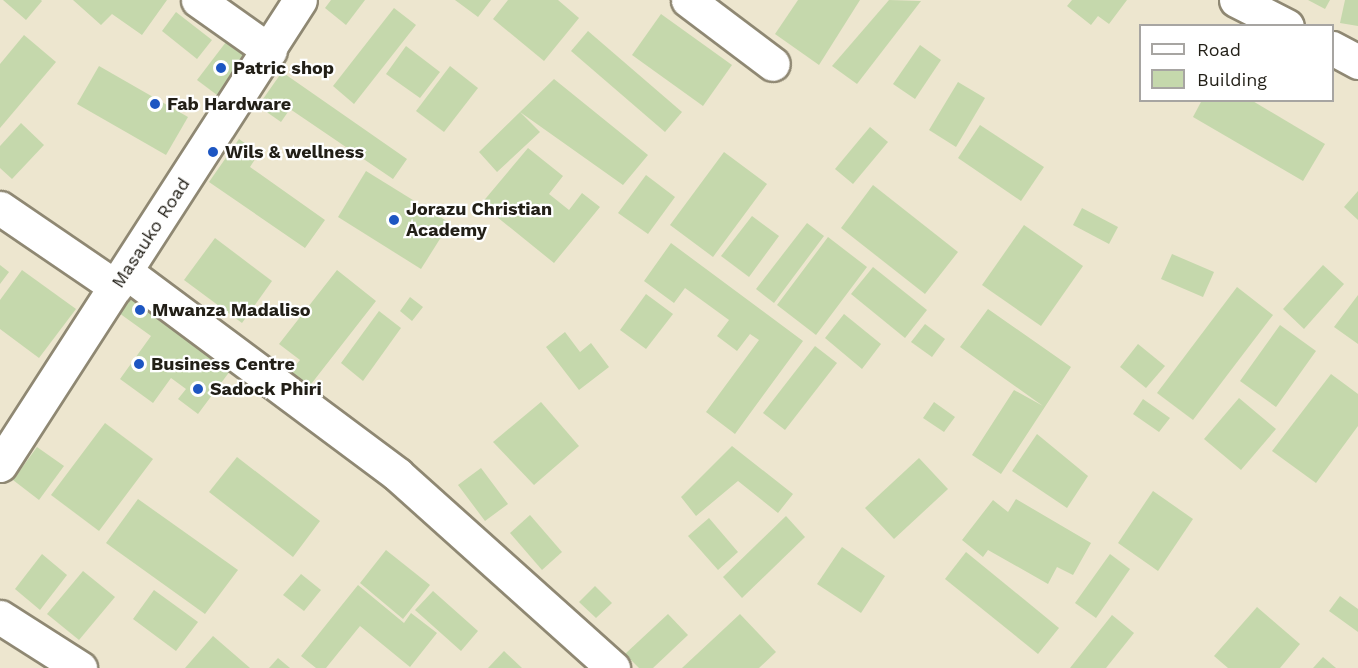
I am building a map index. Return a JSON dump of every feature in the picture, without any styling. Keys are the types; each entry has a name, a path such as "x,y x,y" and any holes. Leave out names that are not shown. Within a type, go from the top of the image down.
{"street":[{"path":"198,0 270,51"},
{"name":"Masauko Road","path":"0,465 270,51 300,0"},
{"path":"688,0 773,64"},
{"path":"1236,0 1283,24"},
{"path":"1334,49 1358,63"},
{"path":"0,208 121,280 398,475 613,668"},
{"path":"0,617 80,668"}],"building":[{"path":"3,0 41,0 42,1 26,20"},
{"path":"73,0 167,0 142,35 112,14 101,25"},
{"path":"331,0 365,0 346,25 325,8"},
{"path":"455,0 491,0 478,17"},
{"path":"508,0 558,0 579,18 544,61 493,19"},
{"path":"798,0 860,0 819,65 775,34"},
{"path":"889,0 921,1 857,84 832,66"},
{"path":"1072,0 1127,0 1109,24 1098,16 1091,25 1067,6"},
{"path":"1308,0 1330,0 1325,9"},
{"path":"1345,0 1358,0 1358,26 1340,23"},
{"path":"394,8 416,25 354,104 333,86"},
{"path":"176,12 212,40 197,59 162,31"},
{"path":"661,14 732,65 703,106 632,55"},
{"path":"588,31 682,112 665,132 571,51"},
{"path":"24,35 56,62 0,128 0,64"},
{"name":"Patric shop","path":"226,42 245,56 217,95 197,80"},
{"path":"920,45 941,60 915,99 893,84"},
{"path":"406,46 440,72 420,98 386,74"},
{"path":"99,66 188,117 166,155 77,104"},
{"path":"450,66 478,88 444,132 416,111"},
{"name":"Jorazu Christian Academy","path":"282,72 407,159 393,179 290,109 281,122 258,106"},
{"path":"554,79 648,155 623,185 520,112"},
{"path":"958,82 985,98 956,147 929,130"},
{"path":"1201,102 1254,102 1325,144 1303,181 1193,117"},
{"path":"520,112 540,132 497,172 479,152"},
{"path":"21,123 44,145 12,179 0,168 0,146"},
{"path":"980,125 1044,167 1021,201 958,158"},
{"path":"870,127 888,142 853,184 835,169"},
{"path":"239,139 259,153 250,167 325,220 305,248 209,182"},
{"path":"528,148 563,176 549,194 569,210 582,193 600,207 554,263 481,204"},
{"path":"724,152 767,184 713,257 670,225"},
{"name":"Jorazu Christian Academy","path":"366,171 450,223 421,269 338,217"},
{"path":"646,175 675,197 648,234 618,213"},
{"path":"873,185 958,252 925,294 841,228"},
{"path":"1358,191 1358,220 1344,207"},
{"path":"1082,208 1118,227 1109,244 1073,225"},
{"path":"752,216 779,236 749,277 721,256"},
{"path":"807,223 824,236 774,303 756,289"},
{"path":"1024,225 1083,266 1041,326 982,285"},
{"path":"828,237 867,267 816,335 777,305"},
{"path":"215,238 272,281 242,323 184,280"},
{"path":"671,243 803,341 735,434 706,412 759,340 750,334 737,351 717,336 729,320 685,288 674,303 644,281"},
{"path":"1172,254 1214,272 1203,297 1161,279"},
{"path":"0,265 9,272 0,284"},
{"path":"1323,265 1344,284 1304,329 1283,309"},
{"path":"873,267 927,310 905,338 851,294"},
{"path":"22,270 76,309 39,358 0,329 0,300"},
{"path":"337,270 376,301 308,388 289,373 300,360 279,344"},
{"path":"1237,287 1273,315 1193,420 1157,393"},
{"path":"134,293 233,367 198,414 178,399 186,389 171,378 153,403 120,379 151,336 119,313"},
{"path":"646,294 673,314 646,349 620,330"},
{"path":"1358,295 1358,344 1334,327"},
{"path":"410,297 423,307 412,321 400,311"},
{"path":"988,309 1071,367 1001,474 972,455 1014,390 1043,406 960,347"},
{"path":"379,311 401,328 363,381 341,363"},
{"path":"844,314 881,344 862,369 825,338"},
{"path":"925,324 945,339 932,357 911,342"},
{"path":"1280,325 1316,351 1276,407 1240,381"},
{"path":"565,332 580,352 591,343 609,367 579,390 546,347"},
{"path":"1138,344 1165,366 1146,388 1120,367"},
{"path":"815,346 837,363 785,430 763,413"},
{"path":"1331,374 1358,394 1358,426 1316,483 1272,451"},
{"path":"1239,398 1276,429 1241,470 1204,439"},
{"path":"1143,399 1170,418 1159,432 1133,414"},
{"path":"541,402 579,446 534,485 493,442"},
{"path":"934,402 955,417 944,432 923,418"},
{"path":"105,423 153,459 99,531 51,495"},
{"path":"1037,434 1088,476 1067,508 1012,471"},
{"path":"732,446 793,494 778,513 738,481 696,516 681,497"},
{"path":"37,447 64,466 39,500 13,480"},
{"path":"237,457 320,521 293,557 209,492"},
{"path":"919,458 948,489 894,539 865,508"},
{"path":"481,468 508,504 485,521 458,485"},
{"path":"1153,491 1193,519 1158,571 1118,543"},
{"path":"138,499 238,570 205,614 106,543"},
{"path":"1016,499 1091,543 1073,575 1057,567 1048,584 988,550 983,557 962,540 993,500 1008,512"},
{"path":"530,515 562,552 542,570 510,533"},
{"path":"786,516 805,537 742,598 723,577"},
{"path":"709,518 738,552 718,570 688,536"},
{"path":"842,547 885,576 861,613 817,584"},
{"path":"386,550 430,585 403,619 360,583"},
{"path":"966,552 1059,628 1038,654 945,579"},
{"path":"42,554 67,575 40,610 15,589"},
{"path":"1110,554 1130,569 1096,618 1075,603"},
{"path":"83,571 115,597 79,640 47,614"},
{"path":"301,574 321,590 304,611 283,595"},
{"path":"358,585 404,623 411,613 437,633 410,667 360,626 326,668 316,668 301,656"},
{"path":"595,586 612,603 596,618 579,602"},
{"path":"154,590 198,622 176,651 133,619"},
{"path":"433,591 478,631 461,651 415,610"},
{"path":"1340,596 1358,609 1358,632 1329,611"},
{"path":"1257,607 1300,644 1280,668 1228,668 1214,656"},
{"path":"668,614 688,635 653,668 639,668 625,654"},
{"path":"740,614 776,652 759,668 682,668"},
{"path":"1112,615 1134,633 1106,668 1070,668"},
{"path":"213,636 250,668 185,668"},
{"path":"504,651 522,668 488,668"},
{"path":"1323,657 1336,668 1313,668"},
{"path":"278,658 290,668 269,668"}],"place":[{"name":"Patric shop","path":"221,68"},
{"name":"Fab Hardware","path":"155,104"},
{"name":"Wils & wellness","path":"213,152"},
{"name":"Jorazu Christian Academy","path":"394,220"},
{"name":"Mwanza Madaliso","path":"140,310"},
{"name":"Business Centre","path":"139,364"},
{"name":"Sadock Phiri","path":"198,389"}]}
